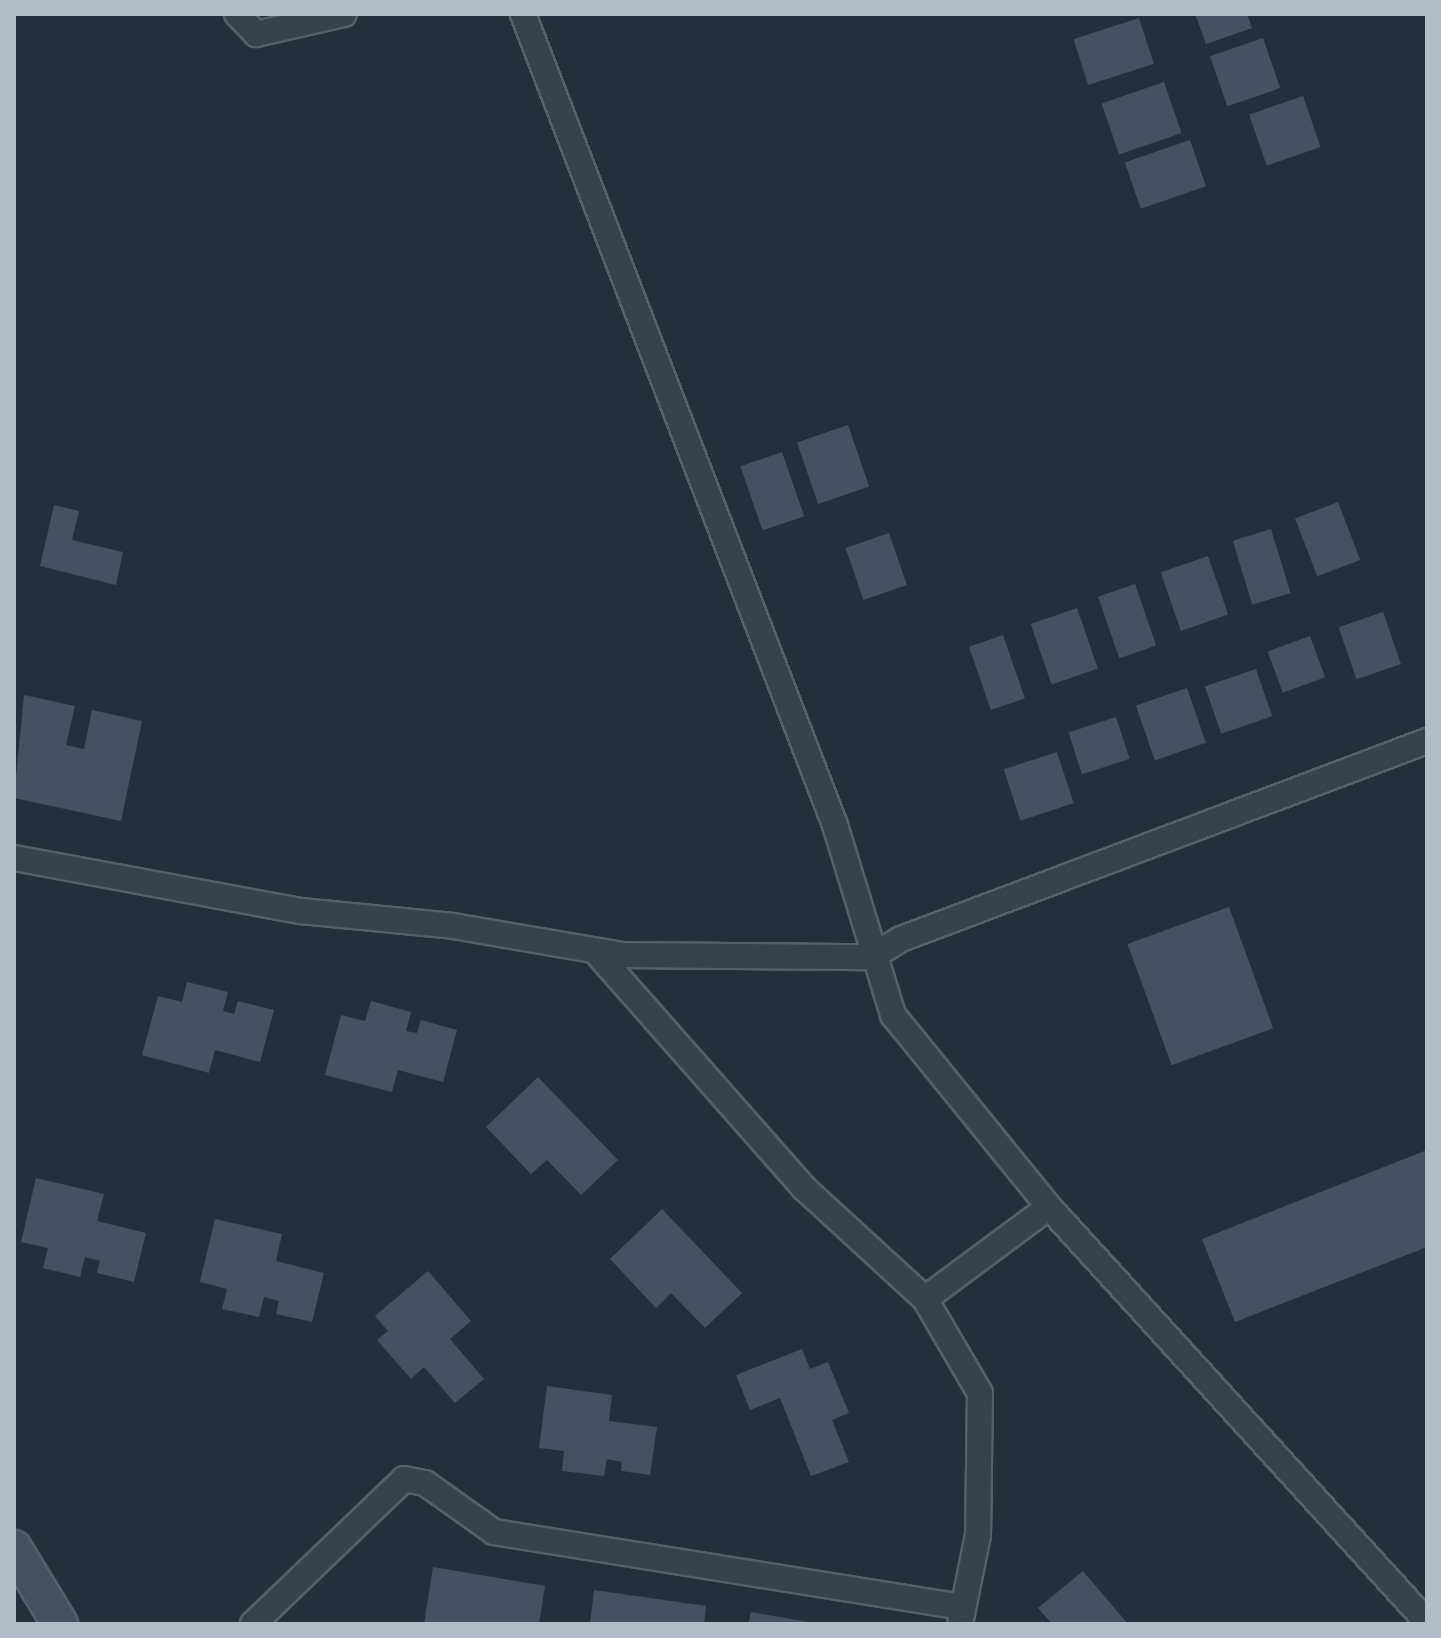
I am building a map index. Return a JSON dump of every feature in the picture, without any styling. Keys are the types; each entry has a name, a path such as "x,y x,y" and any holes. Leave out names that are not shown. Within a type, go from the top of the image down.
{"street":[{"path":"237,14 256,34 344,14"},
{"path":"523,14 835,825 872,957 893,1015 1049,1207 1427,1622"},
{"path":"14,858 301,911 453,926 596,952 872,957 1427,741"},
{"path":"253,1624 404,1479 425,1483 494,1532 961,1616 978,1535 980,1393 925,1299 804,1188 596,952"},
{"path":"925,1299 1049,1207"},
{"path":"14,1548 60,1624"}],"building":[{"path":"1195,14 1247,14 1252,28 1206,44"},
{"path":"1139,18 1154,64 1088,85 1073,39"},
{"path":"1263,38 1280,88 1227,106 1210,56"},
{"path":"1164,82 1182,133 1119,155 1102,103"},
{"path":"1303,96 1321,147 1267,166 1249,115"},
{"path":"1190,140 1206,186 1141,209 1125,162"},
{"path":"848,425 869,486 818,504 797,443"},
{"path":"782,452 804,516 763,531 740,466"},
{"path":"1338,502 1360,560 1317,576 1295,518"},
{"path":"54,505 79,511 72,540 123,552 116,585 40,566"},
{"path":"1271,529 1291,593 1252,605 1233,541"},
{"path":"889,533 907,585 863,600 846,548"},
{"path":"1208,556 1228,615 1181,631 1161,572"},
{"path":"1135,584 1156,645 1119,658 1098,597"},
{"path":"1077,608 1098,669 1052,684 1031,624"},
{"path":"1383,612 1401,664 1356,679 1339,627"},
{"path":"1003,635 1025,698 991,710 969,647"},
{"path":"1310,636 1325,677 1283,693 1268,651"},
{"path":"1256,669 1272,716 1221,734 1205,687"},
{"path":"1187,688 1206,743 1155,760 1136,706"},
{"path":"24,695 75,706 66,745 84,749 92,710 142,721 121,821 14,798"},
{"path":"1116,717 1130,759 1082,774 1068,732"},
{"path":"1057,752 1074,803 1020,821 1004,769"},
{"path":"1229,907 1273,1028 1172,1065 1128,944"},
{"path":"187,982 228,992 223,1011 234,1014 238,1001 274,1010 260,1062 215,1050 209,1073 142,1055 158,996 182,1002"},
{"path":"371,1001 411,1012 406,1031 417,1033 421,1020 457,1030 443,1082 398,1070 392,1092 325,1075 341,1015 365,1021"},
{"path":"538,1077 618,1160 581,1195 547,1160 531,1174 486,1127"},
{"path":"1427,1150 1427,1247 1235,1322 1202,1239"},
{"path":"36,1178 104,1194 97,1221 146,1233 134,1282 97,1273 100,1261 85,1257 80,1277 43,1268 48,1248 21,1242"},
{"path":"662,1209 742,1293 705,1328 671,1293 656,1308 610,1259"},
{"path":"215,1219 282,1234 276,1261 324,1273 312,1322 276,1314 279,1301 264,1297 259,1317 222,1309 227,1289 200,1282"},
{"path":"428,1271 471,1321 450,1339 484,1379 455,1403 424,1367 411,1379 377,1340 388,1331 375,1316"},
{"path":"802,1349 810,1369 828,1362 849,1413 832,1420 849,1462 811,1476 780,1398 750,1410 736,1375"},
{"path":"547,1386 612,1395 609,1421 657,1427 650,1475 621,1471 622,1462 607,1459 604,1476 562,1471 564,1451 539,1448"},
{"path":"433,1567 545,1586 539,1624 424,1624"},
{"path":"1083,1571 1128,1624 1052,1624 1038,1608"},
{"path":"594,1590 706,1606 704,1624 590,1624"},
{"path":"751,1612 809,1622 809,1624 748,1624"}]}
